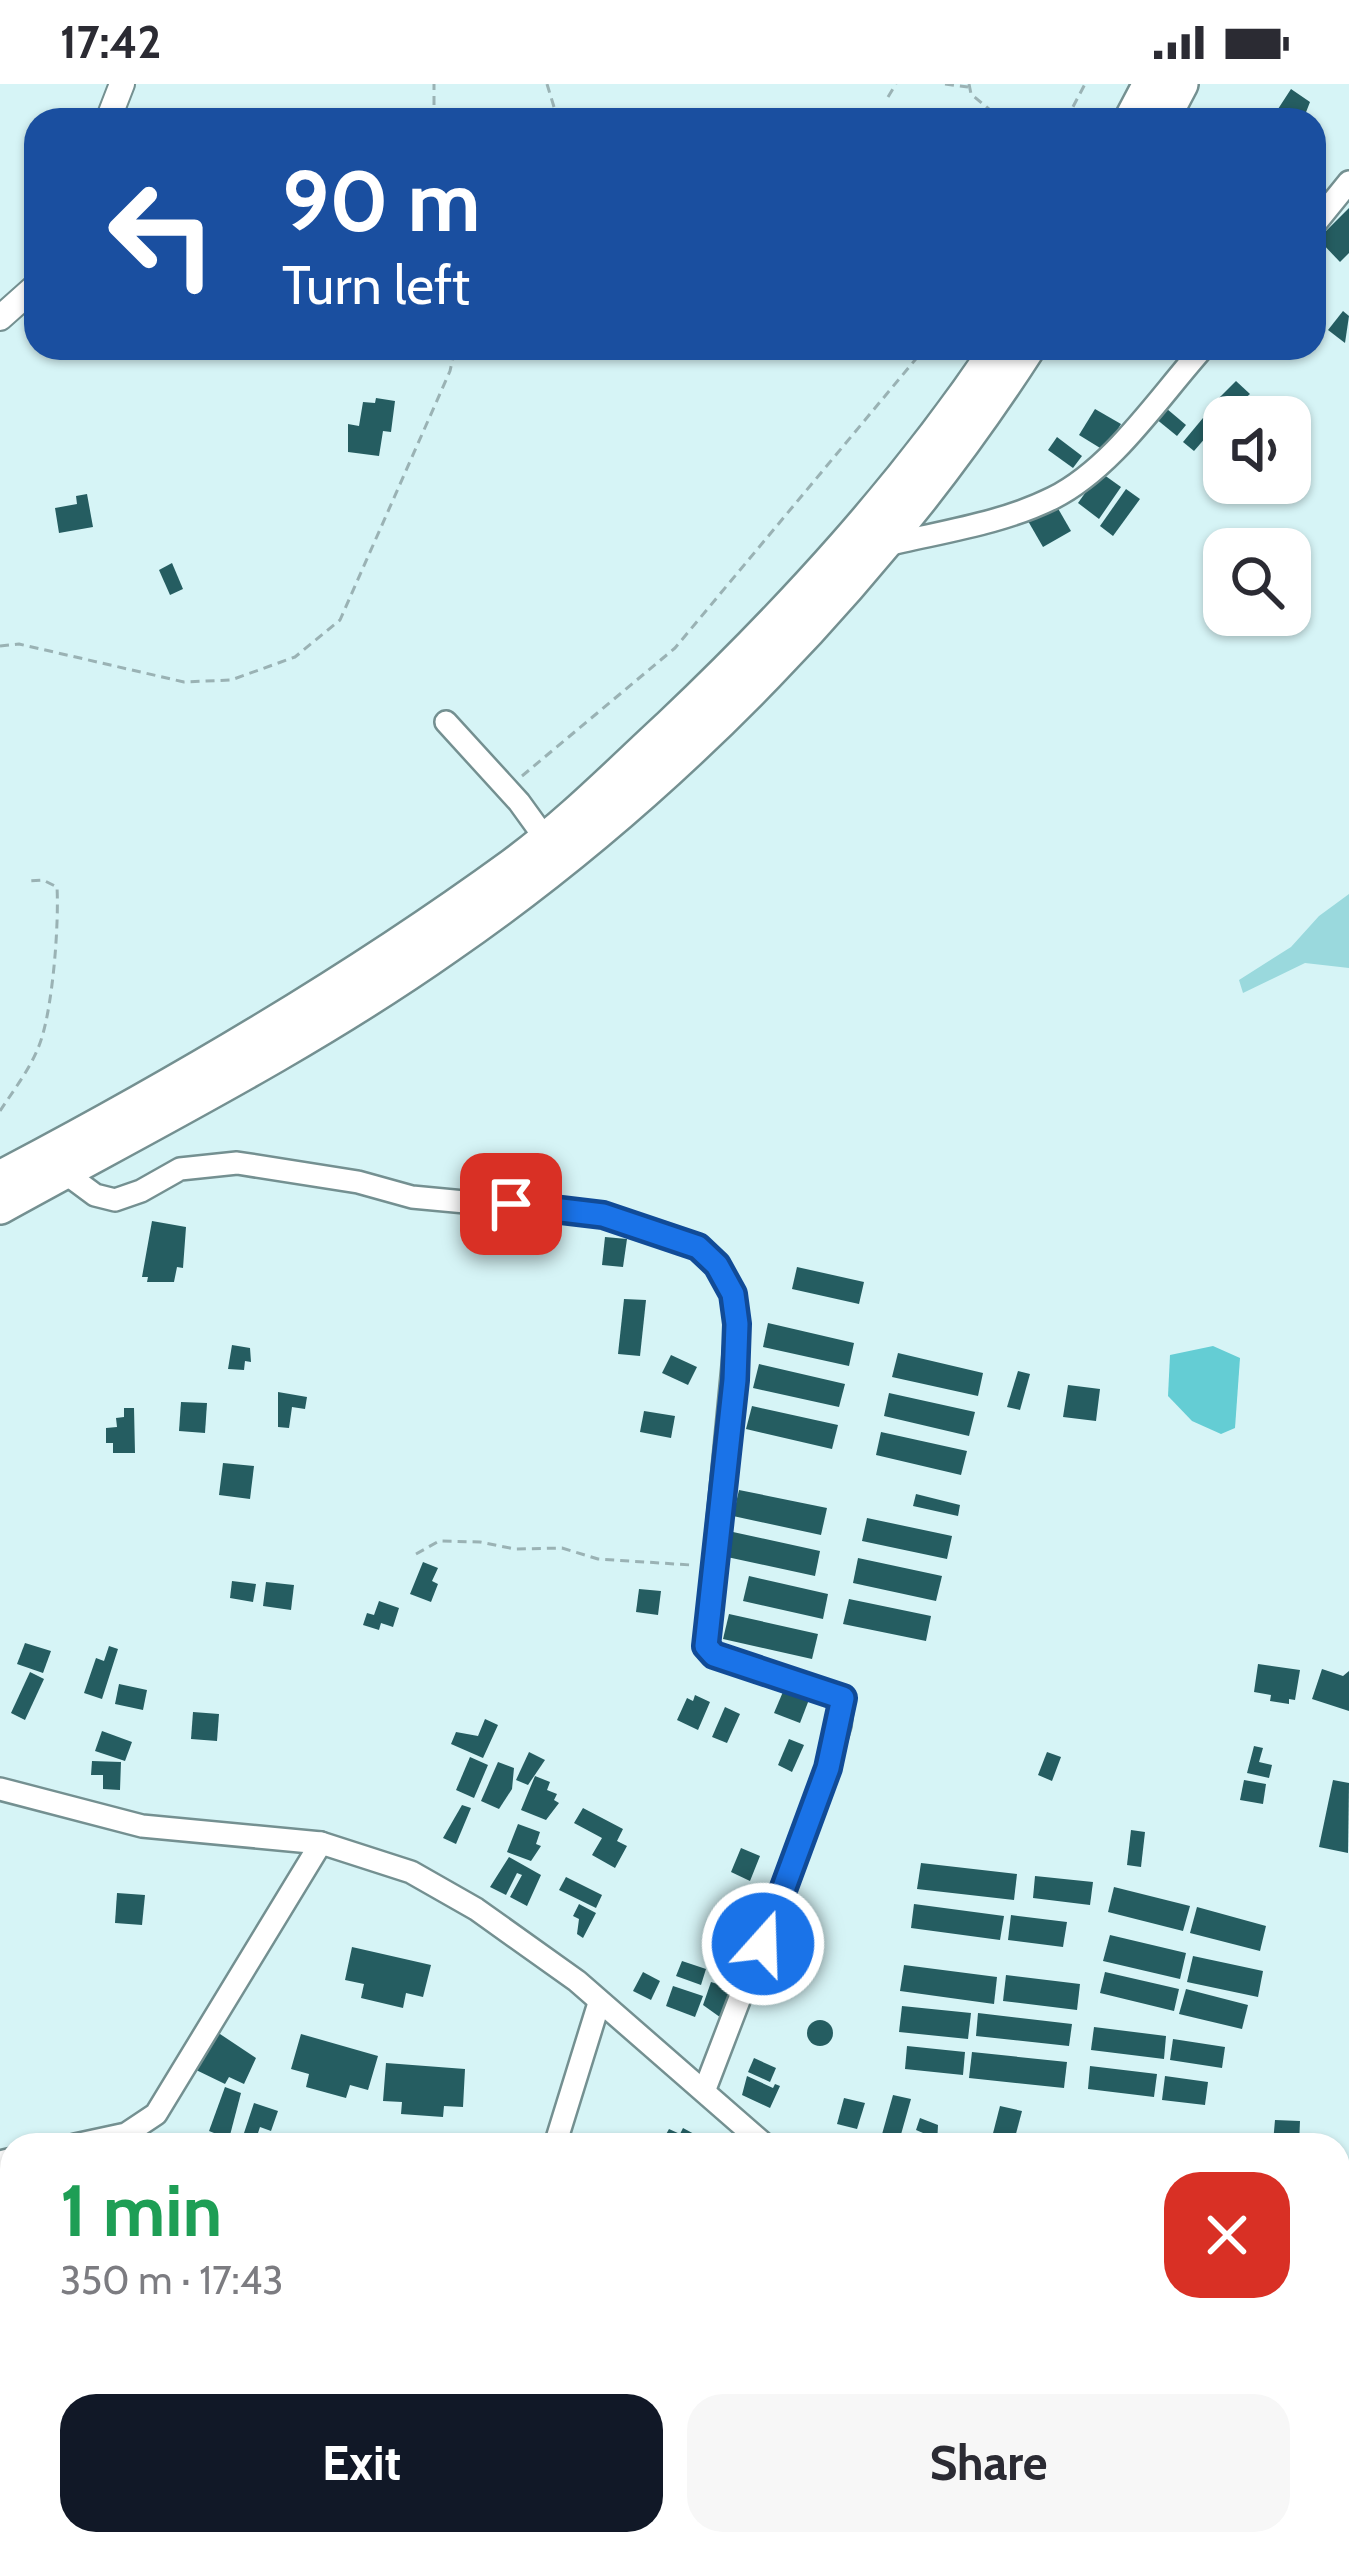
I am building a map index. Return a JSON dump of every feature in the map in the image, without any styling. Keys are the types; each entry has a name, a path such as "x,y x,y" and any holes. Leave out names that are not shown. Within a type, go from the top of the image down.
{"highway":[{"path":"0,1178 238,1046 377,959 545,838 767,633 897,486 989,360"},
{"path":"0,1207 220,1090 496,912 711,726 883,546 969,436 1020,360"}],"street":[{"path":"1326,210 1349,182"},
{"path":"0,318 24,297"},
{"path":"883,546 1020,511 1069,488 1094,469 1192,360"},
{"path":"446,722 545,838"},
{"path":"64,1172 95,1195 115,1200 180,1168 237,1163 358,1182 412,1197 603,1215 698,1247 717,1265 733,1294 737,1324 706,1646 709,1651 843,1698 822,1784 705,2089"},
{"path":"0,1789 142,1826 321,1843 411,1872 493,1921 578,1981 752,2133"},
{"path":"143,2133 321,1843"},
{"path":"559,2133 599,2002"}],"path":[{"path":"889,97 896,84"},
{"path":"945,84 969,85 971,94 988,108"},
{"path":"0,646 20,644 184,682 230,680 295,657 340,620 452,360"},
{"path":"507,788 675,648 915,360"},
{"path":"0,1111 43,1035 58,913 57,887 43,880 27,881"},
{"path":"416,1554 439,1541 466,1541 691,1565 704,1573 712,1594"}],"shaded area":[{"path":"1349,894 1349,968 1305,963 1243,993 1239,980 1291,947 1319,916"},
{"path":"1213,1346 1240,1358 1235,1428 1221,1434 1192,1421 1168,1396 1170,1355"}],"building":[{"path":"1291,89 1310,102 1308,108 1279,108"},
{"path":"1349,208 1349,253 1340,262 1326,247 1326,231"},
{"path":"1343,311 1349,316 1345,343 1328,330"},
{"path":"1236,381 1250,394 1248,396 1221,396"},
{"path":"376,398 395,401 391,432 383,431 379,456 348,452 348,424 359,426 363,402 375,403"},
{"path":"1160,403 1186,425 1177,436 1150,414"},
{"path":"1095,409 1121,424 1105,451 1079,435"},
{"path":"1203,418 1203,441 1194,451 1183,442"},
{"path":"1057,437 1082,456 1073,468 1048,450"},
{"path":"1100,472 1121,487 1099,519 1078,503"},
{"path":"1126,489 1140,499 1113,536 1100,526"},
{"path":"87,494 93,527 59,533 55,508 77,504 76,496"},
{"path":"1056,505 1071,531 1043,547 1028,521"},
{"path":"172,563 183,589 170,595 159,570"},
{"path":"152,1221 186,1227 183,1268 177,1267 174,1282 147,1282 148,1277 142,1277"},
{"path":"605,1237 627,1239 623,1267 602,1265"},
{"path":"797,1267 864,1282 859,1304 792,1289"},
{"path":"624,1299 646,1300 640,1356 618,1354"},
{"path":"768,1323 854,1343 849,1366 763,1347"},
{"path":"232,1345 250,1348 251,1362 245,1361 244,1370 228,1369"},
{"path":"898,1353 983,1373 978,1396 892,1377"},
{"path":"671,1355 697,1367 688,1385 662,1373"},
{"path":"759,1364 845,1384 839,1407 753,1388"},
{"path":"1018,1371 1030,1374 1020,1410 1007,1407"},
{"path":"1068,1385 1100,1389 1096,1421 1063,1417"},
{"path":"278,1392 307,1397 305,1409 292,1407 289,1428 278,1427"},
{"path":"889,1393 975,1412 969,1436 884,1416"},
{"path":"181,1402 207,1403 205,1433 179,1431"},
{"path":"752,1406 838,1425 832,1449 746,1429"},
{"path":"124,1408 134,1408 135,1453 113,1453 113,1443 106,1443 106,1428 117,1427 116,1418 124,1417"},
{"path":"644,1411 675,1416 671,1438 640,1432"},
{"path":"881,1432 967,1451 961,1475 876,1455"},
{"path":"223,1463 254,1466 250,1499 219,1495"},
{"path":"739,1490 827,1508 821,1535 733,1516"},
{"path":"916,1494 960,1505 958,1516 913,1506"},
{"path":"867,1518 952,1536 947,1559 862,1541"},
{"path":"733,1532 820,1551 815,1576 727,1557"},
{"path":"858,1558 942,1576 936,1601 853,1583"},
{"path":"423,1562 438,1568 431,1602 410,1594"},
{"path":"749,1576 828,1594 823,1619 743,1601"},
{"path":"232,1581 256,1584 253,1602 230,1598"},
{"path":"266,1582 294,1585 291,1610 263,1606"},
{"path":"639,1589 661,1591 658,1615 636,1612"},
{"path":"849,1599 931,1616 926,1641 843,1624"},
{"path":"379,1601 399,1608 393,1627 381,1623 379,1630 363,1625 367,1613 374,1615"},
{"path":"729,1614 818,1634 812,1659 723,1639"},
{"path":"25,1643 51,1651 43,1673 17,1664"},
{"path":"109,1646 118,1649 102,1699 84,1693 96,1658 104,1661"},
{"path":"1258,1664 1300,1670 1295,1700 1289,1699 1289,1704 1270,1701 1271,1695 1254,1692"},
{"path":"1322,1669 1343,1676 1349,1671 1349,1711 1312,1699"},
{"path":"30,1672 44,1679 25,1720 11,1713"},
{"path":"119,1684 147,1690 143,1710 115,1704"},
{"path":"785,1687 810,1697 800,1723 774,1713"},
{"path":"695,1695 710,1702 698,1730 677,1720 687,1698 693,1701"},
{"path":"725,1707 740,1714 727,1743 712,1737"},
{"path":"193,1712 219,1714 217,1741 191,1739"},
{"path":"485,1719 498,1725 483,1758 451,1744 456,1732 478,1736"},
{"path":"102,1731 132,1742 125,1761 95,1751"},
{"path":"789,1739 804,1745 792,1772 778,1765"},
{"path":"1254,1746 1263,1748 1259,1762 1272,1765 1269,1778 1247,1773"},
{"path":"529,1752 545,1760 528,1785 516,1780"},
{"path":"1047,1752 1061,1757 1052,1781 1038,1775"},
{"path":"470,1757 488,1765 474,1798 456,1790"},
{"path":"92,1761 121,1762 120,1790 103,1789 103,1775 91,1775"},
{"path":"498,1762 514,1768 512,1789 499,1809 481,1801"},
{"path":"535,1776 550,1782 547,1790 557,1794 554,1800 559,1803 546,1820 521,1810"},
{"path":"1244,1780 1266,1784 1263,1804 1240,1800"},
{"path":"1333,1780 1349,1783 1348,1853 1319,1847"},
{"path":"462,1805 471,1808 456,1844 443,1838"},
{"path":"583,1808 623,1829 617,1841 627,1846 615,1868 592,1855 602,1838 574,1823"},
{"path":"518,1824 540,1832 536,1844 541,1846 531,1861 507,1852"},
{"path":"1131,1830 1145,1832 1141,1867 1127,1865"},
{"path":"741,1848 760,1856 750,1881 731,1872"},
{"path":"509,1857 541,1875 527,1906 510,1897 522,1875 517,1873 506,1895 490,1887"},
{"path":"921,1863 1017,1874 1014,1900 917,1889"},
{"path":"1035,1876 1093,1882 1090,1905 1033,1898"},
{"path":"566,1877 602,1895 596,1908 559,1890"},
{"path":"1114,1887 1190,1906 1183,1931 1108,1912"},
{"path":"117,1893 145,1895 142,1925 115,1923"},
{"path":"579,1904 596,1913 583,1938 577,1934 579,1919 573,1916"},
{"path":"914,1904 1004,1916 1000,1940 911,1928"},
{"path":"1197,1907 1266,1926 1260,1951 1190,1933"},
{"path":"1011,1915 1067,1922 1063,1947 1008,1940"},
{"path":"1110,1935 1186,1953 1180,1979 1103,1961"},
{"path":"352,1947 431,1965 423,1997 406,1993 403,2008 361,1998 364,1984 345,1980"},
{"path":"1193,1956 1263,1971 1258,1997 1187,1982"},
{"path":"682,1961 706,1969 701,1985 676,1976"},
{"path":"904,1965 997,1977 994,2004 900,1991"},
{"path":"643,1972 660,1981 651,2000 633,1991"},
{"path":"1105,1972 1179,1989 1174,2011 1100,1993"},
{"path":"1006,1975 1080,1984 1077,2010 1003,2001"},
{"path":"711,1982 739,1991 724,2020 703,2005"},
{"path":"673,1986 703,1996 695,2017 666,2006"},
{"path":"1186,1989 1248,2005 1242,2029 1179,2014"},
{"path":"902,2006 971,2013 968,2039 899,2032"},
{"path":"978,2013 1072,2024 1069,2046 976,2036"},
{"path":"820,2020 833,2033 820,2046 807,2033"},
{"path":"1094,2027 1166,2036 1164,2059 1091,2050"},
{"path":"217,2032 256,2058 244,2084 229,2077 225,2084 192,2068 206,2038 213,2042"},
{"path":"301,2034 378,2056 368,2090 350,2085 346,2098 306,2087 309,2074 291,2069"},
{"path":"1173,2039 1225,2047 1222,2068 1170,2060"},
{"path":"907,2046 965,2052 963,2075 905,2069"},
{"path":"972,2052 1067,2062 1064,2088 969,2078"},
{"path":"754,2058 776,2068 770,2082 748,2072"},
{"path":"386,2063 465,2069 463,2107 444,2106 443,2117 401,2114 402,2102 383,2101"},
{"path":"1090,2066 1157,2074 1154,2097 1088,2089"},
{"path":"747,2076 773,2088 780,2086 770,2108 742,2095"},
{"path":"1165,2076 1208,2082 1205,2105 1162,2100"},
{"path":"225,2087 241,2093 231,2133 209,2131"},
{"path":"893,2095 911,2099 901,2133 882,2133"},
{"path":"844,2098 865,2103 857,2129 837,2124"},
{"path":"254,2103 278,2111 271,2131 260,2127 258,2133 244,2133"},
{"path":"1000,2106 1022,2111 1016,2133 993,2133"},
{"path":"920,2118 938,2125 938,2133 916,2130"},
{"path":"1275,2120 1300,2121 1300,2133 1274,2133"}],"route":[{"path":"511,1204 603,1215 698,1247 717,1265 733,1294 735,1380 706,1646 714,1655 843,1698 828,1768 763,1944"}]}
